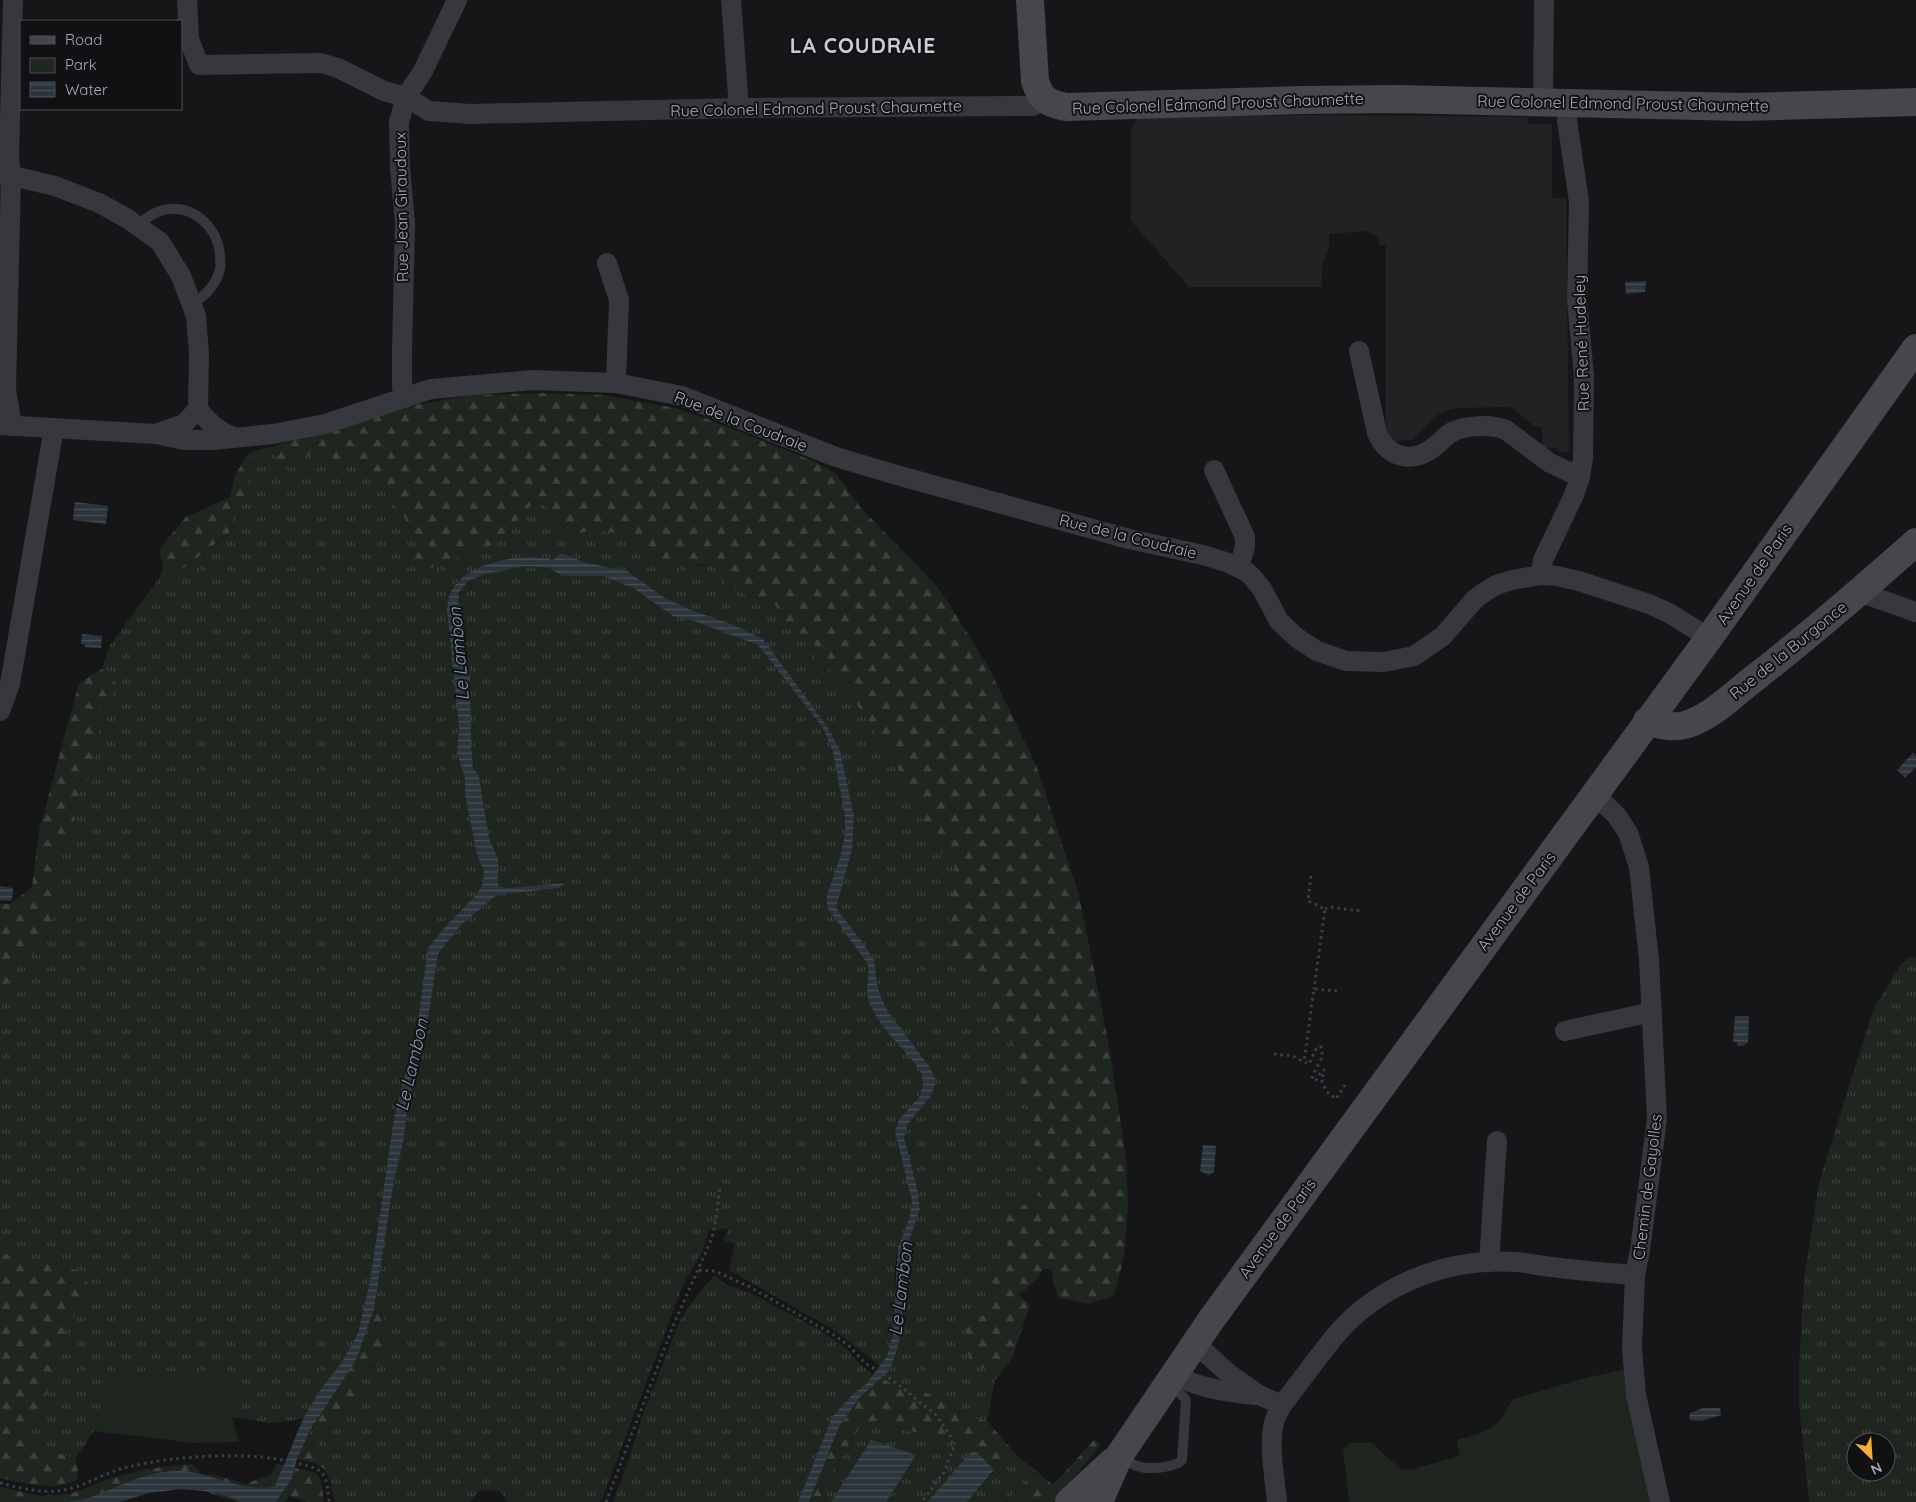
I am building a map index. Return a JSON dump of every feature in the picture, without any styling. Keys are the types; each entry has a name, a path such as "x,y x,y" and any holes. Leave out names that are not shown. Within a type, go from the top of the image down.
{"main road":[{"path":"1030,0 1035,81 1044,100"},
{"name":"Rue Colonel Edmond Proust Chaumette","path":"1044,100 1066,108 1321,99 1743,107 1916,102"},
{"name":"Avenue de Paris","path":"1099,1502 1119,1456 1195,1343 1460,976 1524,892 1709,638 1916,348"},
{"name":"Rue de la Burgonce","path":"1647,721 1669,727 1690,724 1710,714 1794,648 1916,542"},
{"name":"Avenue de Paris","path":"1069,1502 1119,1456"}],"street":[{"path":"6,425 5,176 9,159 13,0"},
{"name":"Rue Colonel Edmond Proust Chaumette","path":"187,0 189,39 199,65 322,63 338,68 384,91 406,97 429,111 470,114 740,108 1033,106 1044,100"},
{"path":"731,0 740,108"},
{"name":"Rue René Hudeley","path":"1541,575 1543,560 1574,495 1580,477 1583,458 1584,394 1577,300 1580,217 1567,120 1556,103 1544,0"},
{"name":"Rue Jean Giraudoux","path":"405,397 402,387 402,350 405,223 399,122 406,97 423,70 456,1"},
{"path":"5,176 55,186 100,203 160,242 181,276 196,316 199,353 198,409 209,423 221,432 234,437"},
{"path":"607,263 619,300 616,384"},
{"path":"1359,351 1377,433 1381,442 1393,453 1415,456 1425,453 1451,433 1462,429 1499,427 1506,430 1550,464 1580,477"},
{"name":"Rue de la Coudraie","path":"6,425 156,434 184,440 212,440 274,434 324,424 430,389 532,380 616,384 682,396 836,457 892,474 1129,539 1203,555 1238,567 1247,572 1262,589 1279,621 1306,646 1346,661 1384,662 1414,656 1443,636 1475,599 1483,593 1496,585 1512,580 1541,575 1557,576 1579,581 1648,604 1669,613 1709,638"},
{"name":"Rue de la Coudraie","path":"156,434 184,424 198,409"},
{"path":"0,711 10,684 54,428"},
{"path":"1214,470 1244,537 1245,547 1238,567"},
{"path":"1859,592 1916,612"},
{"name":"Chemin de Gayolles","path":"1594,794 1617,816 1628,834 1636,859 1649,960 1657,1119 1640,1250 1635,1274 1632,1349 1636,1395 1660,1502"},
{"path":"1565,1031 1652,1012"},
{"path":"1489,1262 1497,1141"},
{"path":"1277,1502 1273,1427 1276,1416 1282,1405 1336,1334 1369,1304 1396,1287 1428,1272 1489,1262 1515,1262 1635,1274"},
{"path":"1195,1343 1220,1367 1259,1395 1282,1405"},
{"path":"1170,1379 1259,1395"}],"lane":[{"path":"136,225 160,210 175,208 194,213 210,225 220,247 221,268 210,290 192,305"},
{"path":"1119,1456 1141,1467 1170,1466 1179,1464 1182,1460 1186,1400 1170,1379"}],"path":[{"path":"1311,876 1308,901 1325,909 1329,907 1360,911"},
{"path":"1304,1062 1325,909"},
{"path":"1314,990 1338,991"},
{"path":"1274,1054 1293,1056 1309,1064 1317,1048 1322,1047 1322,1057 1312,1079 1316,1080 1322,1070 1324,1070 1325,1072 1321,1078 1326,1091 1336,1099 1346,1085"},
{"path":"606,1502 673,1326 712,1238 720,1187"},
{"path":"699,1270 715,1271 750,1287 834,1335 848,1345 865,1363 891,1379 936,1415 950,1435 953,1449 944,1472 922,1502"},
{"path":"0,1483 38,1491 65,1490 109,1472 149,1462 231,1456 277,1458 301,1464 322,1473 329,1502"}],"shaded area":[{"path":"1310,115 1528,117 1528,124 1552,124 1552,198 1566,198 1569,452 1559,452 1558,448 1543,448 1542,427 1534,426 1514,409 1507,407 1451,409 1438,415 1412,440 1386,442 1386,246 1379,245 1379,238 1367,231 1329,234 1329,246 1322,267 1322,287 1189,287 1131,221 1131,128 1138,117"}],"green space":[{"path":"540,393 603,395 675,408 818,463 836,474 861,508 936,585 988,666 1036,765 1079,895 1109,1046 1126,1158 1128,1208 1124,1257 1114,1296 1088,1304 1059,1298 1051,1269 1043,1269 1039,1277 1019,1295 1030,1305 1012,1359 995,1380 985,1369 971,1362 964,1343 968,1322 989,1313 995,1300 993,1268 1008,1245 1003,1225 1007,1216 1039,1195 1039,1171 1012,1042 995,1029 987,1018 986,983 965,966 949,941 948,911 957,875 953,861 933,847 916,803 903,786 896,761 833,671 822,666 814,659 815,638 798,637 790,629 774,603 736,591 727,586 722,574 715,565 678,564 639,547 629,534 591,530 575,535 565,528 549,508 535,501 509,530 491,545 428,569 412,559 416,543 403,515 358,459 343,466 310,454 295,464 282,465 270,447 404,407 472,395"},
{"path":"270,447 283,465 295,464 310,454 343,466 358,459 403,515 416,543 509,530 535,501 549,508 565,528 575,535 590,530 629,534 639,547 698,566 715,565 722,574 727,586 736,591 775,603 790,629 815,638 822,666 833,671 896,761 903,786 916,803 933,847 953,861 957,875 948,911 965,966 986,983 987,1010 991,1023 1012,1041 1039,1171 1039,1195 1007,1216 1008,1245 993,1268 995,1300 971,1362 985,1369 995,1380 987,1421 962,1416 944,1398 921,1392 910,1392 881,1378 890,1370 902,1324 906,1250 920,1209 904,1138 907,1125 930,1097 935,1086 889,1013 878,988 877,974 836,908 852,850 854,816 840,750 827,726 763,639 665,598 627,571 583,562 566,554 559,554 554,560 515,559 502,561 477,569 456,583 459,727 457,753 465,778 465,795 477,855 484,872 483,885 477,894 446,926 394,1118 370,1281 358,1333 342,1362 320,1390 303,1419 269,1423 232,1417 239,1380 114,1373 94,1431 75,1459 50,1450 30,1452 22,1432 37,1424 43,1401 53,1378 59,1348 69,1323 85,1302 84,1272 12,1255 0,1254 0,1005 12,971 44,945 55,907 58,887 55,853 74,841 75,800 92,772 98,745 99,707 116,683 102,669 109,647 160,577 173,576 230,534 233,510 243,498 254,466 249,453"},
{"path":"249,453 254,466 243,498 233,510 230,533 173,576 160,577 163,568 159,549 186,517 230,497 235,475"},
{"path":"527,566 549,568 562,576 602,576 633,588 673,616 697,622 758,645 823,728 833,752 843,795 845,816 845,833 841,855 826,898 828,909 867,963 870,973 867,986 922,1074 923,1080 918,1098 899,1119 896,1133 909,1183 912,1206 895,1262 895,1308 892,1339 888,1353 880,1366 834,1330 729,1270 735,1244 723,1240 729,1228 709,1231 702,1252 683,1285 601,1502 508,1502 500,1491 481,1490 469,1502 335,1502 329,1478 314,1450 325,1438 355,1396 357,1381 364,1370 375,1367 383,1314 374,1309 394,1180 403,1143 409,1098 427,1026 438,954 461,925 497,895 559,888 564,883 507,888 497,886 498,859 489,838 479,777 474,767 469,741 471,687 458,616 458,604 461,593 466,583 477,577"},
{"path":"102,669 116,683 113,699 99,707 98,745 92,772 75,800 74,841 55,854 58,887 55,907 44,945 12,971 0,1005 0,904 10,904 32,887 39,831 79,683"},
{"path":"1911,956 1916,958 1916,1502 1809,1502 1799,1405 1799,1367 1804,1280 1819,1182 1873,1010 1901,964"},
{"path":"0,1254 12,1255 84,1272 89,1290 85,1302 69,1323 59,1348 53,1378 43,1401 37,1424 22,1432 30,1452 50,1450 75,1459 78,1471 77,1480 68,1484 48,1486 0,1478"},
{"path":"714,1275 725,1284 753,1294 821,1331 846,1348 862,1366 873,1374 866,1384 853,1394 832,1417 798,1502 613,1502 642,1416 680,1321 687,1309"},
{"path":"374,1309 386,1321 388,1327 387,1341 381,1364 364,1370 357,1381 355,1396 325,1438 314,1450 326,1470 315,1463 297,1459 358,1348"},
{"path":"1622,1370 1628,1371 1649,1502 1349,1502 1343,1449 1350,1443 1374,1443 1383,1454 1401,1469 1410,1470 1460,1456 1457,1440 1481,1433 1492,1427 1501,1419 1514,1399 1581,1379"},
{"path":"114,1373 239,1380 232,1417 239,1442 194,1443 94,1431"},
{"path":"881,1378 910,1392 921,1392 944,1398 962,1416 987,1421 1017,1456 1006,1465 991,1466 978,1453 970,1453 954,1435 944,1440 874,1421 860,1426 842,1458 827,1478 819,1502 809,1502 839,1427 860,1397"},
{"path":"874,1421 919,1434 954,1435 970,1453 927,1502 819,1502 827,1478 842,1458 860,1426"},
{"path":"1095,1439 1101,1445 1053,1502 1007,1502 1035,1470 1053,1485"},
{"path":"1017,1456 1035,1470 1006,1502 967,1502 993,1473 994,1470 991,1466 1006,1465"},
{"path":"192,1464 201,1474 216,1475 245,1484 272,1474 276,1464 285,1465 272,1493 263,1502 236,1502 189,1486 142,1491 124,1502 0,1502 0,1487 41,1496 70,1494 109,1479 146,1469"},
{"path":"295,1468 311,1471 318,1476 322,1486 324,1502 307,1502 290,1496 285,1502 276,1502 292,1478"}],"water":[{"path":"1646,281 1645,292 1626,294 1625,282"},
{"path":"75,502 108,506 106,524 73,520"},
{"name":"Le Lambon","path":"559,554 565,554 583,562 627,571 665,598 763,639 827,726 840,750 854,816 852,850 836,908 874,960 878,988 889,1013 929,1066 935,1078 935,1086 930,1097 907,1125 904,1138 917,1188 920,1209 906,1250 902,1324 898,1346 890,1370 860,1397 839,1427 809,1502 798,1502 832,1417 853,1394 866,1384 887,1356 893,1334 898,1247 909,1219 912,1201 895,1132 899,1119 920,1096 923,1085 922,1074 917,1066 889,1034 871,1007 867,993 867,963 828,909 826,898 841,854 845,833 845,816 833,752 823,728 758,645 697,622 673,616 633,588 602,576 562,576 549,568 527,566 485,574 468,581 459,593 458,613 462,642 470,675 473,768 479,776 489,838 498,859 498,886 507,888 565,883 559,888 497,895 461,925 438,954 427,1026 409,1098 403,1143 394,1180 374,1309 356,1360 311,1429 297,1459 292,1478 276,1502 241,1502 230,1497 205,1491 181,1489 149,1493 119,1502 68,1502 88,1498 145,1476 169,1471 205,1475 252,1487 275,1486 303,1419 320,1390 342,1362 358,1333 370,1281 394,1118 417,1029 428,948 477,894 483,884 484,872 477,855 465,795 465,778 457,753 459,727 447,609 449,597 456,584 473,570 484,565 519,558 533,557 553,560"},
{"path":"82,634 102,636 101,648 85,647 84,644 81,644"},
{"path":"1913,753 1916,756 1916,767 1905,778 1897,770"},
{"path":"0,886 13,888 12,901 0,900"},
{"path":"1735,1016 1749,1016 1748,1042 1743,1046 1738,1046 1736,1042 1733,1042"},
{"path":"1203,1145 1216,1146 1214,1172 1209,1175 1200,1171"},
{"path":"1703,1408 1720,1408 1721,1415 1702,1421 1689,1418 1690,1413"},
{"path":"871,1440 916,1455 886,1502 831,1502"},
{"path":"975,1452 994,1470 967,1502 927,1502 970,1453"}],"district":[{"name":"LA COUDRAIE","path":"863,46"}]}
